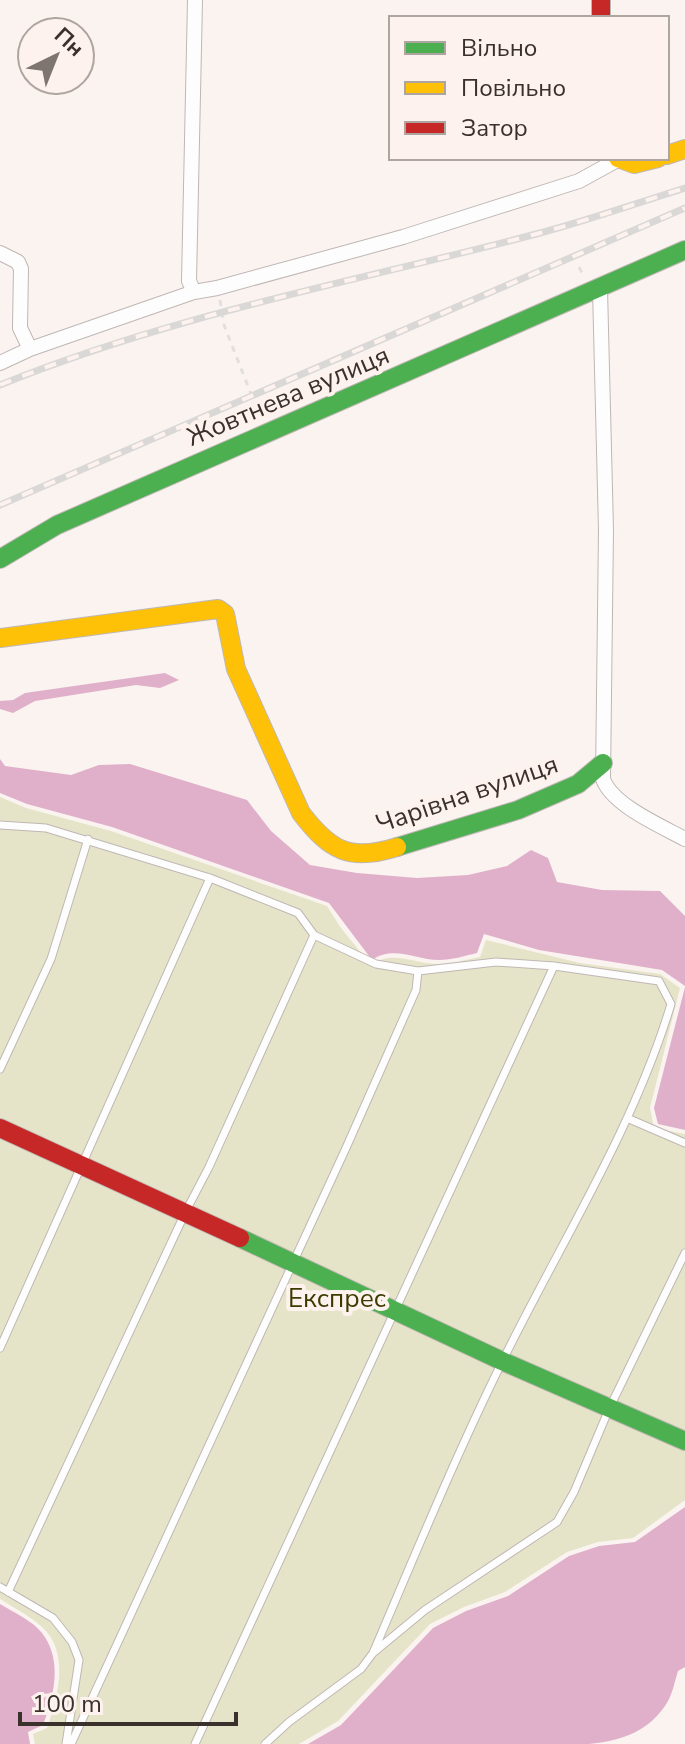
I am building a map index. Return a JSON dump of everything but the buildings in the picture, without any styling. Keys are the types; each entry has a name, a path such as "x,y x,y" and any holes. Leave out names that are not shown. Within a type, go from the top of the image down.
{"street":[{"path":"194,292 189,281 195,0"},
{"path":"0,363 30,349 194,292 403,237 579,181 615,160"},
{"path":"623,160 634,164 650,160"},
{"name":"Жовтнева вулиця","path":"0,559 57,525 685,250"},
{"path":"0,253 18,262 21,269 20,328 30,349"},
{"path":"600,289 606,530 603,779 613,796 685,839"},
{"name":"Чарівна вулиця","path":"0,638 218,609 225,614 236,669 301,813 315,831 342,850 358,855 375,854 518,810 578,784 603,763"},
{"path":"0,1128 186,1211 502,1361 685,1441"}],"lane":[{"path":"0,825 46,828 210,878 298,913 314,935 376,964 418,971 496,962 554,966 659,981 671,1004 654,1060 502,1361 373,1653 361,1669 289,1722 265,1744"},
{"path":"0,1069 51,959 88,839"},
{"path":"0,1348 210,878"},
{"path":"8,1592 209,1167 314,935"},
{"path":"195,1744 554,966"},
{"path":"69,1744 293,1264 416,990 418,971"},
{"path":"627,1118 685,1143"},
{"path":"373,1653 425,1610 557,1522 574,1492 609,1409 685,1253"},
{"path":"0,1587 53,1618 72,1642 79,1660 69,1744"}],"path":[{"path":"217,288 224,325 245,383 268,433"},
{"path":"280,395 287,410"}],"green space":[{"name":"Експрес","path":"0,797 26,808 111,831 327,906 371,965 388,958 446,964 480,957 486,940 580,963 660,974 680,988 650,1108 654,1128 685,1134 685,1500 633,1538 598,1542 567,1552 505,1592 430,1624 338,1721 299,1744 35,1744 33,1734 47,1728 55,1703 59,1675 56,1649 42,1627 0,1599"}],"shaded area":[{"path":"165,673 179,680 160,688 136,685 35,701 13,713 0,709 0,701 13,700 25,693"},
{"path":"0,759 5,766 71,775 99,765 130,764 247,800 271,831 310,865 417,878 468,875 507,866 531,850 548,858 557,882 602,890 660,891 685,916 685,986 662,970 539,950 484,934 477,953 458,958 439,960 397,953 372,960 329,903 112,827 27,804 0,793"},
{"path":"685,987 685,1130 658,1124 654,1108"},
{"path":"685,1507 685,1667 678,1671 670,1697 661,1711 644,1727 624,1737 589,1744 308,1744 341,1725 433,1628 466,1611 508,1596 569,1556 599,1546 635,1542"},
{"path":"0,1604 38,1629 53,1655 54,1678 50,1702 43,1725 28,1732 30,1744 0,1744"}],"railway":[{"path":"0,385 66,360 200,318 540,233 685,188"},
{"path":"0,505 685,208"}],"traffic: fast":[{"path":"0,559 57,525 685,250"},
{"path":"397,847 518,810 578,784 603,763"},
{"path":"240,1238 502,1361 685,1441"}],"traffic: slow":[{"path":"669,154 685,149"},
{"path":"623,160 634,164 650,160"},
{"path":"0,638 218,609 225,614 236,669 301,813 322,836 342,850 366,853 397,847"}],"traffic: jam":[{"path":"601,0 601,16"},
{"path":"0,1128 240,1238"}]}
